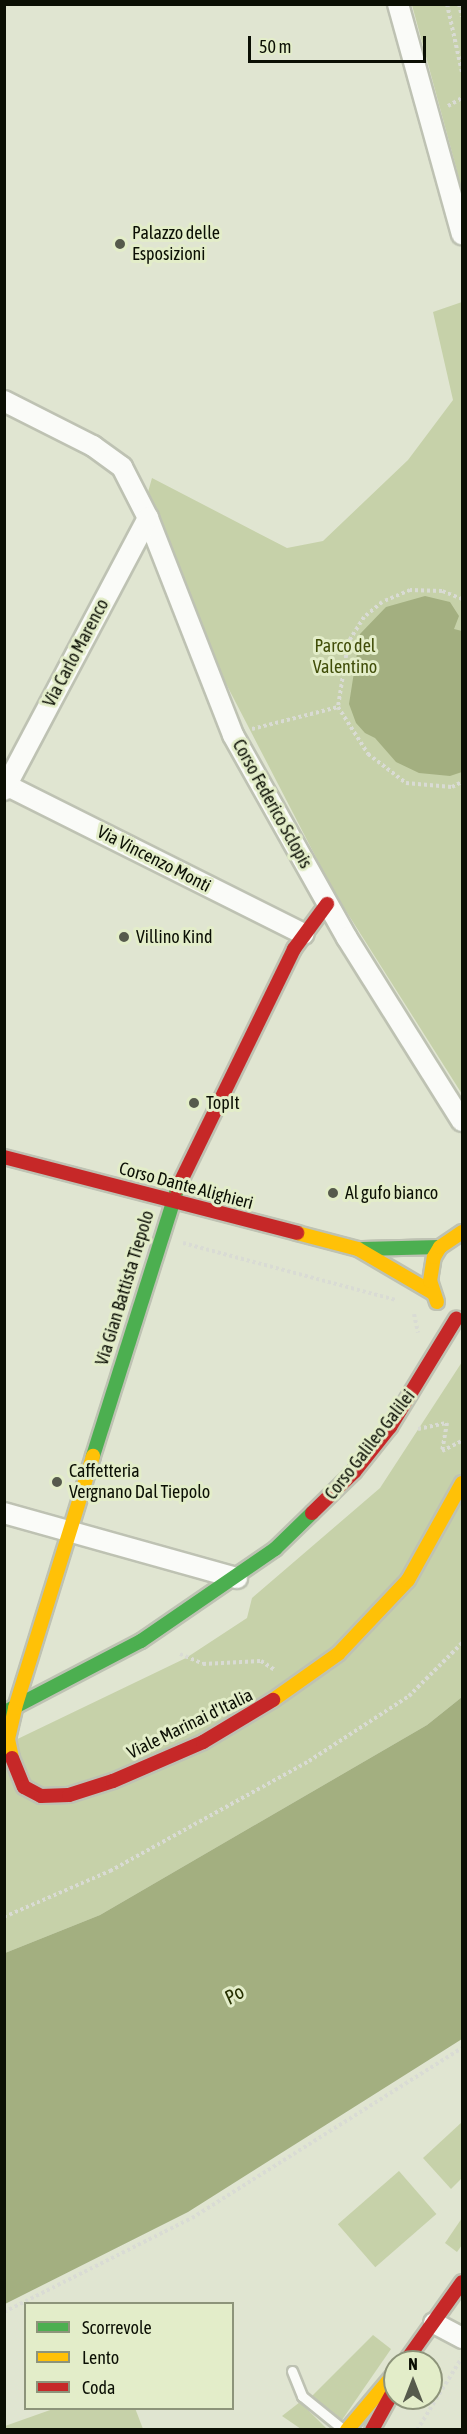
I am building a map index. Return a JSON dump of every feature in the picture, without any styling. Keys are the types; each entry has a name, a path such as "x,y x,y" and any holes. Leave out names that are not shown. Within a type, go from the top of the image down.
{"street":[{"path":"398,4 462,234"},
{"name":"Corso Federico Sclopis","path":"4,401 93,446 122,466 148,518 233,735 327,904 462,1121"},
{"name":"Via Carlo Marenco","path":"5,787 148,518"},
{"name":"Via Vincenzo Monti","path":"5,787 303,934"},
{"name":"Via Gian Battista Tiepolo","path":"10,1710 69,1533 171,1201 303,934 327,904"},
{"name":"Corso Dante Alighieri","path":"4,1157 358,1250 420,1282 433,1293 438,1304 459,1320"},
{"path":"433,1293 430,1269 440,1247 462,1232"},
{"name":"Corso Dante Alighieri","path":"358,1250 440,1247"},
{"name":"Corso Galileo Galilei","path":"10,1710 141,1641 237,1578 313,1515 354,1472 416,1388 459,1320"},
{"name":"Viale Marinai d'Italia","path":"10,1710 8,1739 16,1774 24,1787 41,1796 69,1796 113,1781 203,1742 291,1690 371,1622 408,1580 462,1483"},
{"path":"4,1513 237,1578"},
{"path":"415,2350 462,2282"},
{"path":"434,2323 462,2338"},
{"path":"345,2430 383,2387"},
{"path":"372,2430 383,2410"}],"lane":[{"path":"292,2370 302,2396 345,2430"}],"path":[{"path":"447,4 462,72"},
{"path":"459,4 462,16"},
{"path":"440,111 462,98"},
{"path":"462,599 442,591 410,590 382,602 364,618 348,643 338,708 368,754 406,783 453,787 462,782"},
{"path":"233,735 292,717 338,708"},
{"path":"159,1237 400,1301"},
{"path":"411,1304 419,1340"},
{"path":"408,1431 447,1423 442,1451 462,1441"},
{"path":"4,1917 110,1871 309,1761 409,1696 462,1643"},
{"path":"180,1654 203,1664 266,1662 281,1678"},
{"path":"4,2312 192,2218 462,2048"},
{"path":"417,2430 462,2357"}],"green space":[{"path":"412,5 462,5 462,195 456,167"},
{"name":"Parco del Valentino","path":"462,302 462,1094 334,892 221,674 146,499 152,478 287,548 323,541 408,460 453,400 433,312"},
{"path":"462,1362 462,1697 427,1725 100,1915 5,1953 5,1745 186,1658 247,1618 252,1598 380,1488"},
{"path":"462,2122 462,2178 451,2189 423,2158"},
{"path":"399,2171 436,2214 375,2267 338,2224"},
{"path":"462,2218 462,2245 457,2252 445,2243"},
{"path":"373,2335 391,2349 383,2350 383,2361 342,2420 312,2396"},
{"path":"300,2402 327,2429 301,2429 282,2416"},
{"path":"50,2410 136,2410 143,2429 5,2429 5,2426"}],"water":[{"path":"425,596 450,602 459,616 454,629 462,631 462,772 450,776 419,773 396,762 375,738 365,733 356,723 349,704 360,634 386,607"},
{"name":"Po","path":"462,1697 462,2039 188,2212 5,2304 5,1953 100,1915 427,1725"}],"traffic: fast":[{"path":"93,1456 177,1189"},
{"path":"363,1249 440,1247"},
{"path":"5,1712 141,1641 275,1549 312,1513"}],"traffic: slow":[{"path":"437,1302 430,1281 434,1257 440,1247 462,1232"},
{"path":"297,1233 358,1249 433,1293"},
{"path":"12,1758 8,1739 15,1708 93,1456"},
{"path":"273,1700 338,1654 408,1580 462,1483"},
{"path":"347,2430 383,2387"}],"traffic: jam":[{"path":"177,1189 294,949 327,904"},
{"path":"4,1157 297,1233"},
{"path":"312,1513 354,1472 390,1427 456,1319"},
{"path":"12,1758 24,1787 41,1796 69,1795 113,1781 203,1742 273,1700"},
{"path":"414,2350 462,2282"},
{"path":"372,2430 383,2410"}],"place":[{"name":"Palazzo delle Esposizioni","path":"120,244"},
{"name":"Villino Kind","path":"124,937"},
{"name":"TopIt","path":"194,1103"},
{"name":"Al gufo bianco","path":"333,1193"},
{"name":"Caffetteria Vergnano Dal Tiepolo","path":"57,1482"}]}
